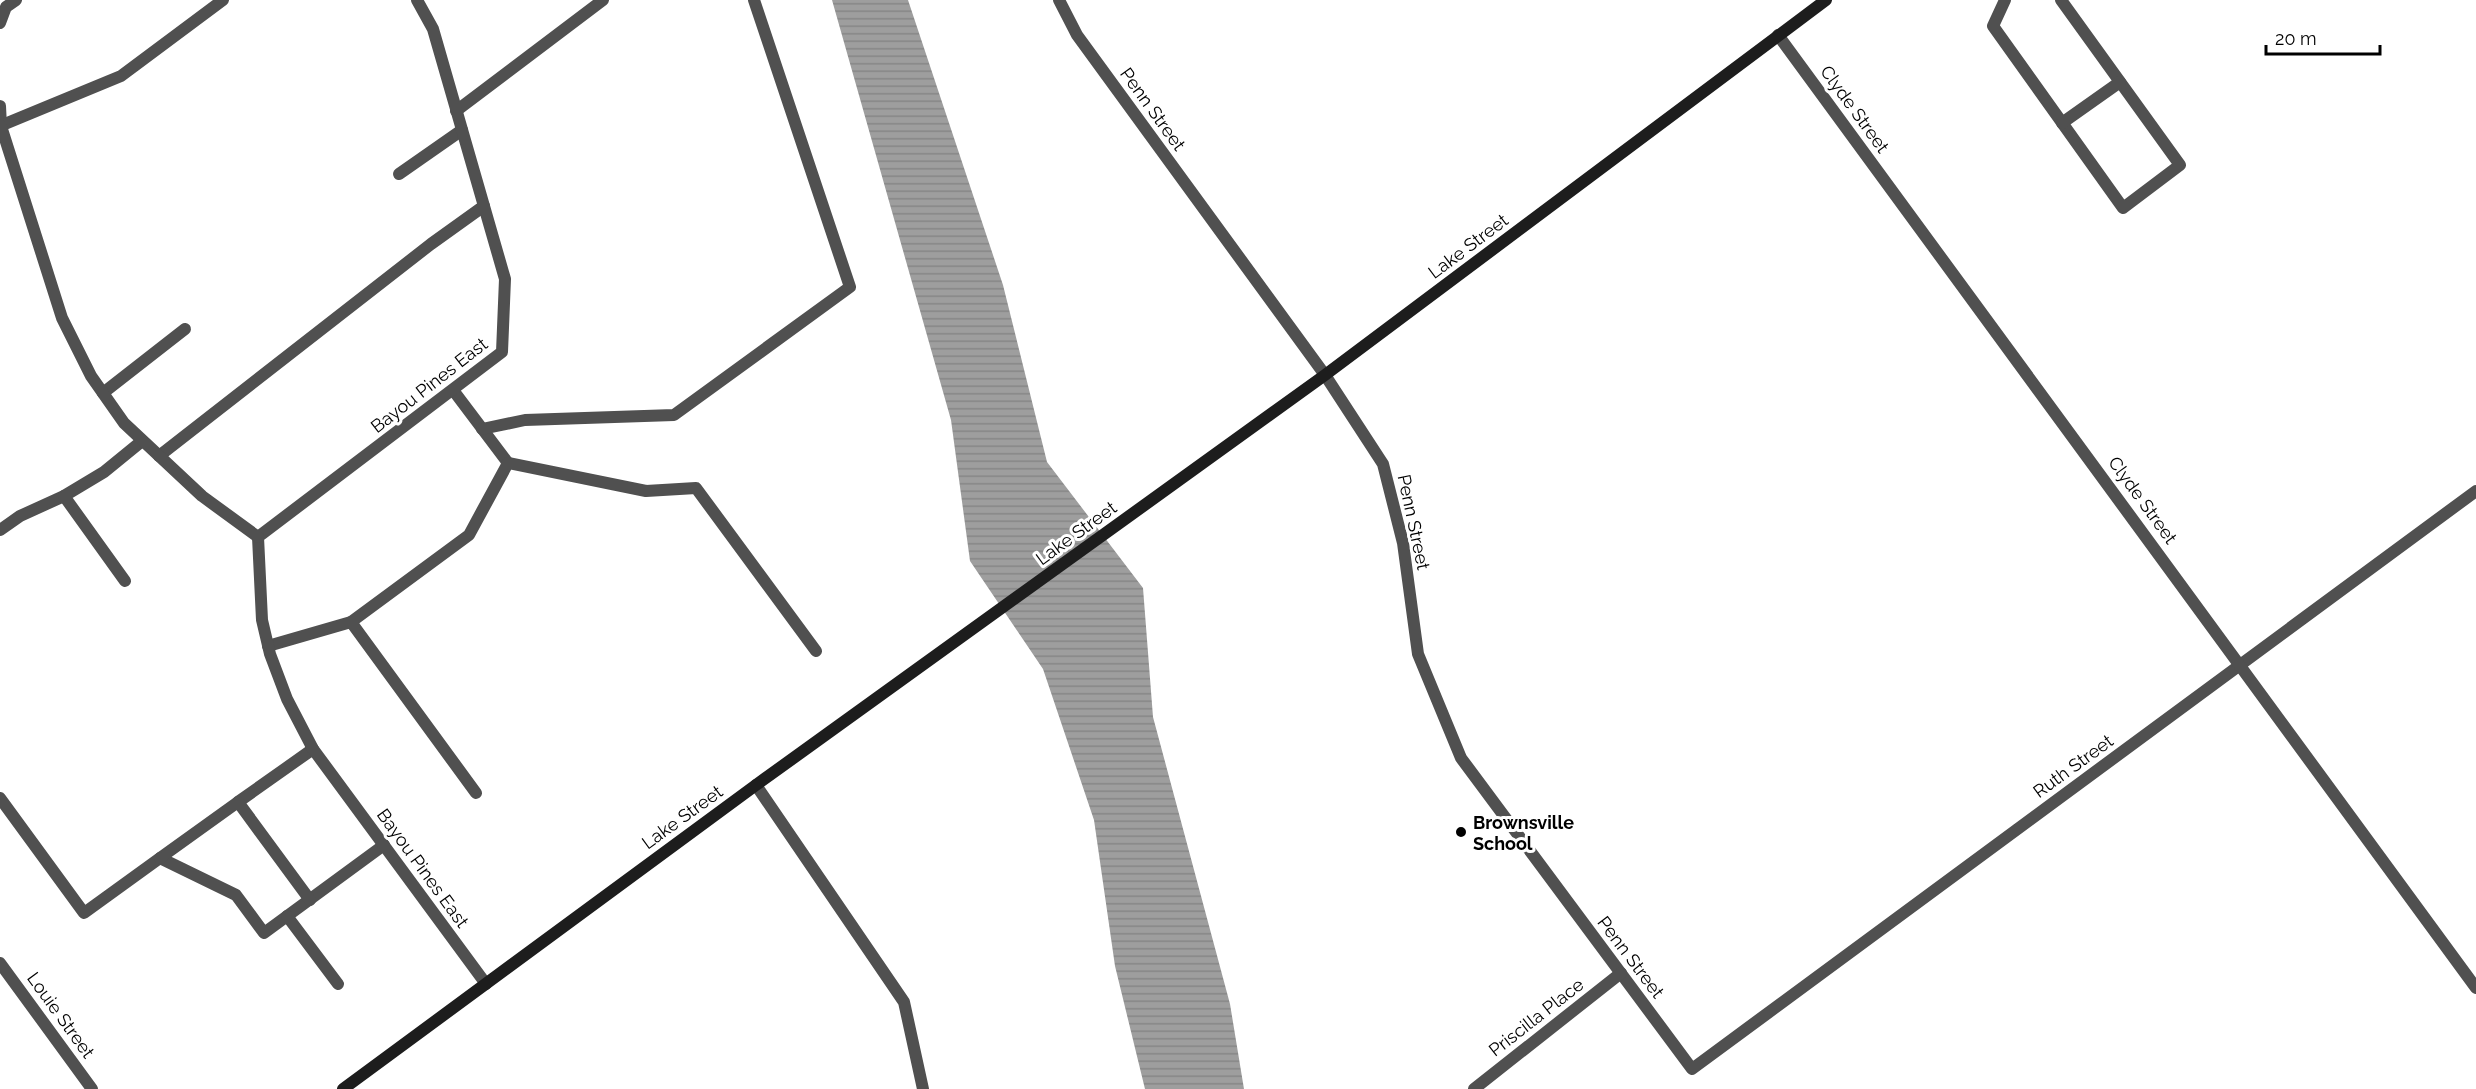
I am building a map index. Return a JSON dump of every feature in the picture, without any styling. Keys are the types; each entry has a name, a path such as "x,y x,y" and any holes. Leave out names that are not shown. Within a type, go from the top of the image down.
{"street":[{"path":"1,19 6,8 16,0"},
{"path":"0,126 121,76 223,0"},
{"name":"Bayou Pines East","path":"417,0 433,29 505,279 502,352 258,537 262,620 268,646 287,699 313,749 486,984"},
{"path":"456,111 603,0"},
{"path":"482,429 525,420 674,415 850,287 754,0"},
{"name":"Penn Street","path":"1059,0 1077,34 1325,375 1383,464 1403,543 1418,654 1461,758 1692,1069"},
{"name":"Lake Street","path":"343,1089 756,785 1325,375 1826,0"},
{"path":"2004,0 1993,26 2122,208 2180,165 2061,0"},
{"name":"Clyde Street","path":"1778,35 2241,664 2476,988"},
{"path":"2062,123 2120,82"},
{"path":"0,106 0,126 62,318 92,376 124,423 142,441 202,496 258,537"},
{"path":"399,174 462,130"},
{"path":"159,456 431,244 484,206"},
{"path":"104,393 185,329"},
{"path":"453,390 508,463 646,491 696,488 816,651"},
{"path":"0,530 20,516 64,496 104,472 142,441"},
{"path":"268,646 351,622 469,535 508,463"},
{"name":"Ruth Street","path":"1692,1069 2476,491"},
{"path":"64,496 125,581"},
{"path":"351,622 476,793"},
{"path":"0,798 84,913 313,749"},
{"path":"756,785 904,1002 923,1089"},
{"path":"238,802 310,900"},
{"path":"160,858 236,895 264,933 384,845"},
{"path":"287,916 338,984"},
{"name":"Louie Street","path":"0,963 92,1089"},
{"name":"Priscilla Place","path":"1474,1089 1621,973"}],"shaded area":[{"path":"832,0 908,0 1003,285 1047,462 1143,588 1153,717 1230,1004 1244,1089 1145,1089 1115,966 1094,820 1043,669 970,561 951,420"}],"place":[{"name":"Brownsville School","path":"1461,832"}]}
